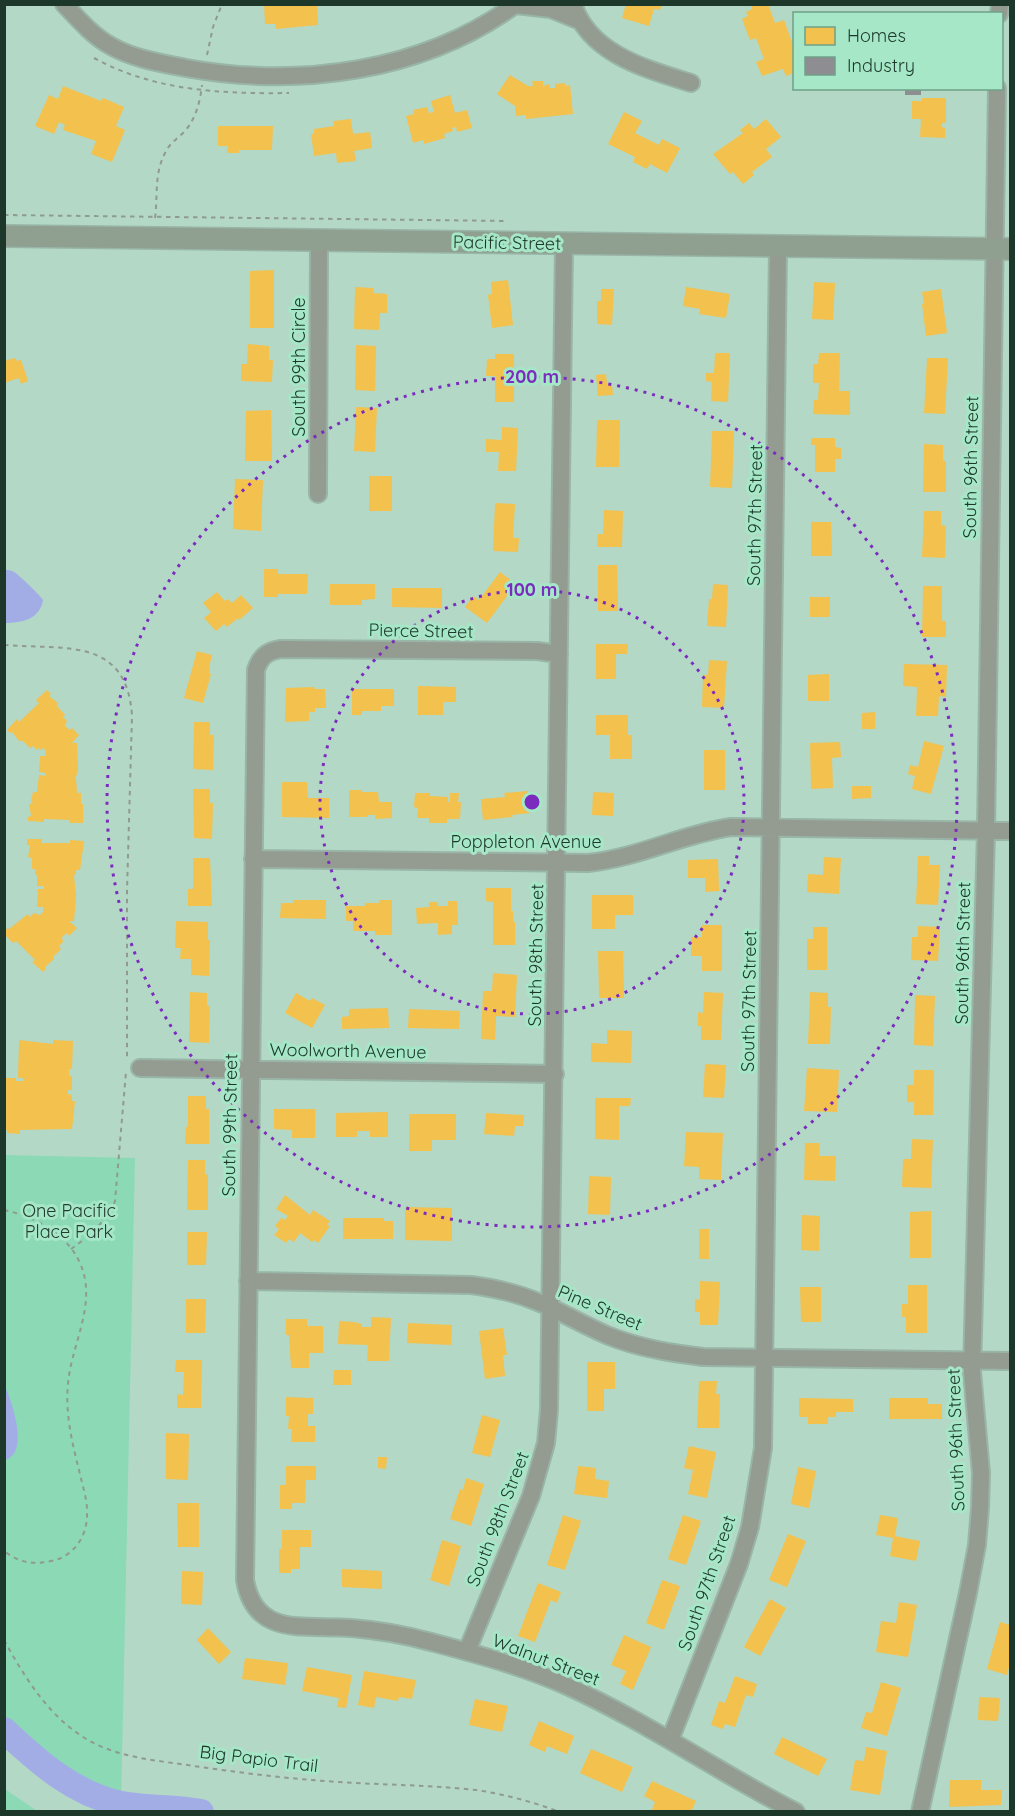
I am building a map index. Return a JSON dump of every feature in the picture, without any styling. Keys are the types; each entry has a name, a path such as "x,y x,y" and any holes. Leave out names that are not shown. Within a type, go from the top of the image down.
{"main road":[{"name":"Pacific Street","path":"4,236 1002,249"}],"street":[{"path":"64,4 86,28 99,39 117,49 169,65 239,76 326,74 365,68 447,43 516,5 575,12 593,36 622,59 691,83"},
{"name":"South 96th Street","path":"920,1812 977,1545 981,1473 973,1390 973,1360 1002,249 997,90"},
{"name":"South 99th Circle","path":"318,494 319,241"},
{"name":"South 98th Street","path":"467,1651 531,1496 543,1459 549,1410 564,244"},
{"name":"South 97th Street","path":"670,1740 739,1564 750,1527 763,1448 778,247"},
{"name":"Pierce Street","path":"281,649 537,651 559,654"},
{"name":"South 99th Street","path":"259,1613 252,1604 245,1580 256,670 265,654 281,649"},
{"name":"Poppleton Avenue","path":"253,859 557,863 611,861 706,831 731,827 1011,831"},
{"name":"Woolworth Avenue","path":"133,1069 555,1074"},
{"name":"Pine Street","path":"248,1281 471,1285 508,1292 552,1309 607,1335 649,1349 703,1356 1011,1361"},
{"name":"Walnut Street","path":"259,1613 278,1624 294,1627 375,1630 416,1638 519,1667 564,1684 670,1740 796,1812"}],"path":[{"path":"155,218 156,184 164,153 195,117 211,33 222,4"},
{"path":"94,58 121,72 144,79 201,90 234,94 289,93"},
{"path":"4,215 508,221"},
{"path":"4,645 88,652 110,662 128,687 132,716 127,891 128,1028 133,1069 115,1201 95,1228 71,1249"},
{"path":"4,1210 27,1216 46,1225 60,1237 80,1262 86,1282 84,1316 70,1368 67,1395 75,1450 86,1497 87,1517 75,1550 62,1559 28,1563 11,1557 4,1551"},
{"name":"Big Papio Trail","path":"4,1640 39,1697 60,1720 100,1747 122,1754 235,1772 339,1782 430,1786 478,1791 533,1803 560,1812"}],"green space":[{"name":"One Pacific Place Park","path":"4,1155 135,1158 121,1804 87,1791 58,1775 5,1730"},
{"path":"5,1789 37,1811 5,1811"}],"water":[{"path":"5,570 16,573 43,600 38,612 29,619 5,623"},
{"path":"4,1384 11,1402 18,1437 17,1448 5,1460"}],"building: Homes":[{"path":"264,4 317,4 318,25 276,29 275,24 265,24"},
{"path":"626,4 662,4 660,10 654,9 649,26 622,18"},
{"path":"768,4 775,23 784,20 793,45 793,73 786,76 783,69 762,76 756,62 764,59 756,38 750,40 742,19 748,16 746,12 752,9 751,5"},
{"path":"510,75 528,86 533,86 532,81 543,81 543,86 549,84 550,88 555,88 555,84 570,85 573,114 526,119 526,115 516,116 515,106 497,94"},
{"path":"63,86 101,101 103,98 124,107 116,126 125,130 112,162 91,154 96,141 63,130 65,125 59,122 54,134 35,126 49,95 58,99"},
{"path":"450,95 455,113 467,110 472,128 457,132 456,127 452,128 453,131 444,134 445,138 424,144 423,140 413,143 406,116 414,114 413,110 427,107 429,113 434,112 431,101"},
{"path":"922,98 946,98 946,123 942,123 942,127 945,128 945,138 920,137 921,119 912,119 912,101 922,101"},
{"path":"624,112 642,121 635,133 659,145 662,139 680,148 667,173 650,164 647,169 633,162 635,157 608,144"},
{"path":"351,119 353,134 370,132 372,148 354,151 356,161 337,163 336,153 314,156 311,134 314,134 314,129 334,126 333,121"},
{"path":"766,119 781,137 766,149 772,157 752,172 754,175 743,184 733,172 730,174 713,154 743,133 740,130 749,123 754,129"},
{"path":"218,126 273,126 272,150 239,150 239,153 227,153 228,146 218,146"},
{"path":"274,270 274,328 250,328 250,271"},
{"path":"508,280 513,325 492,328 488,295 492,294 491,282"},
{"path":"814,282 835,283 833,320 812,319"},
{"path":"355,287 374,288 373,293 387,294 387,313 380,313 379,330 354,329"},
{"path":"686,287 730,294 726,318 699,314 700,309 683,306"},
{"path":"601,289 614,289 612,325 597,324 597,301 601,301"},
{"path":"941,289 947,333 926,336 922,292"},
{"path":"248,344 269,346 269,360 273,360 272,382 241,381 241,364 247,364"},
{"path":"356,345 376,346 375,391 355,390"},
{"path":"715,353 730,353 728,402 711,401 712,382 706,381 706,373 714,373"},
{"path":"819,353 840,353 839,391 850,391 850,415 813,414 814,400 818,400 819,383 813,383 813,364 818,364"},
{"path":"495,354 514,354 514,402 495,402 495,376 486,376 487,359 495,359"},
{"path":"15,358 17,361 21,360 28,381 21,384 19,378 4,383 4,361"},
{"path":"927,358 948,358 945,414 924,413"},
{"path":"606,374 607,384 612,384 613,395 598,396 596,375"},
{"path":"356,407 377,408 375,452 354,451"},
{"path":"271,410 272,461 245,461 246,411"},
{"path":"597,420 620,420 619,467 596,467"},
{"path":"502,427 518,428 516,471 498,471 499,452 486,452 486,439 502,440"},
{"path":"712,431 734,431 732,488 710,487"},
{"path":"811,438 835,438 835,447 841,448 841,459 835,459 835,472 815,472 815,445 811,445"},
{"path":"924,444 943,445 943,461 946,461 946,492 923,492"},
{"path":"369,476 392,476 392,511 369,511"},
{"path":"235,479 263,480 261,531 233,529"},
{"path":"495,503 515,504 513,538 519,538 518,552 493,551"},
{"path":"604,510 623,511 622,547 597,547 598,534 603,534"},
{"path":"924,511 941,511 941,525 946,526 945,558 922,557"},
{"path":"811,522 831,522 832,556 811,556"},
{"path":"598,565 617,565 618,611 598,611"},
{"path":"264,569 278,569 278,574 308,574 307,594 278,594 278,597 264,597"},
{"path":"500,572 516,584 487,623 465,607 473,596 479,600"},
{"path":"330,584 375,584 375,599 362,600 362,605 330,605"},
{"path":"713,584 728,585 726,627 707,626 709,599 712,599"},
{"path":"923,586 942,586 942,621 946,621 946,637 922,637"},
{"path":"392,588 442,588 442,608 392,607"},
{"path":"217,592 225,601 228,599 232,603 241,595 253,608 239,620 238,618 227,627 224,624 216,631 204,618 211,612 203,603"},
{"path":"810,597 830,597 830,617 810,617"},
{"path":"596,644 628,644 627,654 616,654 616,679 596,679"},
{"path":"197,651 212,655 209,668 211,674 203,703 184,698"},
{"path":"709,660 727,661 724,708 702,707 703,675 708,675"},
{"path":"904,664 947,665 946,697 939,696 938,716 916,716 917,687 903,686"},
{"path":"829,674 829,701 808,701 808,675"},
{"path":"418,686 456,687 456,702 443,702 443,715 418,715"},
{"path":"286,688 325,689 326,708 315,708 315,712 309,712 309,721 285,722"},
{"path":"352,689 394,689 394,706 381,706 381,711 362,711 362,715 352,715"},
{"path":"47,690 51,694 49,696 58,703 57,706 65,715 63,717 67,721 65,726 70,730 72,728 79,735 72,743 77,743 78,770 74,778 76,778 77,793 81,793 83,823 44,819 44,822 28,821 28,817 31,816 29,804 33,803 31,801 33,792 37,792 39,775 46,776 45,773 39,772 40,756 45,756 46,751 43,748 37,750 33,746 30,748 7,730 17,719 19,722 39,703 36,700"},
{"path":"875,712 875,729 862,729 862,713"},
{"path":"596,715 628,715 628,735 632,735 632,759 610,759 610,735 596,735"},
{"path":"194,722 210,722 210,735 214,735 213,770 193,769"},
{"path":"924,741 944,746 931,794 912,789 915,776 908,774 910,765 918,767"},
{"path":"840,742 841,757 832,758 833,788 811,789 810,743"},
{"path":"704,750 725,750 725,790 704,790"},
{"path":"282,782 307,782 308,798 329,798 329,818 282,817"},
{"path":"852,786 871,786 871,798 852,799"},
{"path":"193,789 210,789 210,803 213,803 212,839 194,838"},
{"path":"349,790 378,792 379,802 392,802 392,818 375,819 375,815 349,817"},
{"path":"528,791 530,813 483,820 481,799 505,797 504,793"},
{"path":"593,792 614,793 613,816 592,815"},
{"path":"415,793 430,793 430,796 448,797 448,802 450,802 450,793 459,793 460,819 447,819 447,823 429,823 429,818 417,818 418,808 414,807"},
{"path":"27,839 42,839 42,843 84,841 80,870 76,870 76,875 74,875 76,897 74,921 69,921 77,928 69,936 67,933 62,937 63,942 59,946 61,949 43,972 32,962 35,960 16,941 13,943 4,934 7,928 9,929 28,914 30,917 34,913 40,915 43,912 43,907 37,907 38,889 44,889 44,886 37,886 37,875 35,875 35,869 32,869 32,858 28,857 30,845 27,845"},
{"path":"918,856 929,856 929,865 940,865 938,905 916,904"},
{"path":"824,857 841,858 839,894 807,892 808,874 823,875"},
{"path":"193,858 210,858 212,906 188,906 188,889 193,889"},
{"path":"718,859 719,891 705,892 705,878 688,878 688,860"},
{"path":"486,888 511,888 515,945 493,945 493,902 486,901"},
{"path":"592,895 633,895 633,915 615,915 615,929 592,929"},
{"path":"293,900 326,900 326,919 280,918 281,903 293,903"},
{"path":"379,900 392,900 392,935 375,935 375,931 353,931 353,921 346,921 346,906 365,906 365,903 379,903"},
{"path":"448,901 457,901 458,925 452,925 452,934 438,935 438,923 417,924 416,908 429,907 429,902 438,902 438,906 448,906"},
{"path":"176,921 208,922 209,976 191,975 191,959 180,959 181,948 175,948"},
{"path":"702,925 722,925 722,971 702,971 702,956 691,956 691,937 702,937"},
{"path":"918,926 940,927 938,961 911,960 912,937 918,937"},
{"path":"813,927 827,927 827,970 807,970 807,939 813,939"},
{"path":"598,951 623,951 624,998 599,998"},
{"path":"493,973 517,975 515,1017 496,1016 495,1040 481,1039 483,991 492,991"},
{"path":"190,992 207,993 207,1006 210,1006 209,1043 189,1042"},
{"path":"704,992 723,993 721,1040 701,1040 698,1012 703,1013"},
{"path":"810,992 828,993 828,1007 831,1007 830,1044 808,1044"},
{"path":"296,993 310,1001 312,998 325,1005 312,1028 285,1013"},
{"path":"915,995 935,996 933,1046 914,1045"},
{"path":"388,1008 389,1028 342,1029 342,1017 349,1016 349,1009"},
{"path":"409,1009 460,1011 459,1029 408,1028"},
{"path":"607,1030 632,1031 631,1063 591,1062 591,1043 607,1044"},
{"path":"19,1040 53,1044 53,1040 73,1041 72,1069 69,1069 69,1076 72,1076 72,1090 68,1090 68,1094 72,1095 72,1101 75,1101 72,1129 20,1130 20,1134 7,1133 7,1130 4,1130 4,1078 16,1078 16,1081 23,1081 23,1078 18,1078"},
{"path":"705,1064 726,1065 724,1098 703,1097"},
{"path":"807,1068 839,1070 837,1112 804,1111"},
{"path":"914,1070 934,1070 933,1115 914,1115 914,1102 907,1102 907,1085 914,1085"},
{"path":"188,1096 206,1096 206,1109 209,1109 209,1144 185,1144 186,1127 188,1127"},
{"path":"595,1098 631,1098 630,1106 619,1106 619,1140 595,1139"},
{"path":"274,1109 315,1109 315,1138 292,1138 292,1130 274,1129"},
{"path":"388,1112 388,1137 370,1137 370,1131 357,1131 357,1137 336,1137 336,1113"},
{"path":"486,1113 524,1115 523,1126 515,1126 514,1136 484,1134"},
{"path":"409,1114 456,1114 456,1140 432,1140 432,1151 409,1151"},
{"path":"686,1132 723,1133 721,1180 699,1179 699,1167 684,1166"},
{"path":"912,1139 933,1140 931,1188 902,1187 903,1159 911,1159"},
{"path":"805,1143 820,1143 819,1156 836,1156 835,1181 804,1180"},
{"path":"188,1160 205,1160 205,1174 208,1175 208,1210 187,1210"},
{"path":"589,1176 611,1177 610,1215 588,1214"},
{"path":"285,1195 310,1215 313,1210 330,1221 327,1225 330,1226 318,1243 314,1240 312,1242 300,1233 294,1242 289,1239 286,1243 274,1235 279,1229 275,1226 281,1218 285,1220 288,1216 276,1209"},
{"path":"405,1207 452,1208 452,1241 405,1240"},
{"path":"931,1211 931,1258 910,1258 910,1212"},
{"path":"802,1215 820,1216 819,1251 801,1250"},
{"path":"343,1218 384,1218 384,1221 393,1221 393,1239 343,1239"},
{"path":"699,1229 709,1229 709,1259 699,1259"},
{"path":"187,1232 207,1232 206,1265 187,1265"},
{"path":"700,1281 720,1282 718,1325 700,1325 700,1312 695,1312 695,1299 700,1300"},
{"path":"908,1285 927,1285 927,1333 906,1333 906,1317 902,1317 902,1304 908,1304"},
{"path":"800,1287 821,1287 821,1322 801,1322"},
{"path":"186,1299 206,1299 205,1333 186,1333"},
{"path":"371,1317 391,1318 389,1361 367,1361 368,1345 338,1344 339,1321 371,1327"},
{"path":"286,1319 307,1319 307,1326 323,1326 323,1353 309,1353 309,1368 291,1368"},
{"path":"408,1323 452,1325 451,1345 407,1343"},
{"path":"503,1328 507,1355 503,1355 505,1376 485,1379 479,1331"},
{"path":"176,1360 202,1360 201,1408 177,1408 177,1394 183,1395 184,1372 175,1372"},
{"path":"587,1362 615,1362 615,1389 604,1389 604,1411 587,1411"},
{"path":"334,1370 351,1370 351,1385 333,1385"},
{"path":"699,1381 717,1381 716,1394 720,1394 719,1428 697,1428"},
{"path":"286,1397 313,1398 313,1414 308,1414 308,1426 315,1426 315,1442 291,1442 292,1429 288,1429 289,1416 286,1416"},
{"path":"799,1398 853,1399 853,1412 836,1412 836,1417 828,1417 828,1424 808,1424 808,1417 799,1417"},
{"path":"889,1398 928,1398 928,1404 942,1404 942,1419 889,1419"},
{"path":"482,1415 500,1420 490,1457 472,1453"},
{"path":"166,1433 189,1434 188,1480 166,1479"},
{"path":"689,1446 716,1452 707,1498 688,1494 693,1470 684,1468"},
{"path":"378,1457 387,1457 386,1469 378,1468"},
{"path":"286,1466 316,1466 316,1480 306,1480 305,1503 292,1503 292,1509 280,1509 280,1485 286,1485"},
{"path":"578,1466 596,1468 595,1479 609,1481 607,1498 574,1494"},
{"path":"798,1467 816,1471 809,1508 791,1504"},
{"path":"466,1478 484,1484 471,1526 450,1519"},
{"path":"177,1503 199,1503 199,1547 178,1547"},
{"path":"563,1515 581,1521 565,1570 547,1565"},
{"path":"683,1515 701,1521 686,1565 668,1559"},
{"path":"880,1515 898,1518 895,1536 920,1541 916,1561 890,1556 893,1538 876,1535"},
{"path":"282,1530 311,1530 311,1547 300,1547 300,1569 291,1569 291,1573 279,1573"},
{"path":"788,1534 806,1541 787,1587 769,1580"},
{"path":"442,1540 461,1546 449,1586 430,1580"},
{"path":"342,1569 382,1571 382,1589 342,1587"},
{"path":"182,1571 203,1572 202,1605 181,1604"},
{"path":"662,1580 680,1586 664,1630 646,1623"},
{"path":"538,1583 561,1592 557,1603 551,1600 535,1642 518,1636"},
{"path":"770,1599 786,1608 760,1656 744,1647"},
{"path":"899,1602 917,1605 908,1657 876,1652 881,1621 896,1623"},
{"path":"1000,1622 1010,1625 1010,1663 1007,1675 987,1669"},
{"path":"208,1628 231,1652 219,1664 197,1640"},
{"path":"624,1635 651,1647 633,1690 620,1684 626,1671 611,1665"},
{"path":"245,1658 288,1663 285,1685 242,1679"},
{"path":"307,1667 352,1675 346,1708 337,1707 339,1698 302,1691"},
{"path":"364,1671 416,1680 412,1699 399,1697 398,1701 376,1697 374,1708 358,1705"},
{"path":"735,1676 757,1684 753,1697 746,1695 735,1727 725,1724 723,1729 711,1725 719,1701 725,1703"},
{"path":"881,1682 901,1688 887,1736 861,1728 866,1712 872,1713"},
{"path":"979,1697 1000,1698 998,1721 978,1720"},
{"path":"475,1699 508,1706 502,1732 469,1725"},
{"path":"539,1721 574,1736 567,1754 547,1746 545,1752 529,1745"},
{"path":"782,1737 827,1759 818,1776 774,1754"},
{"path":"866,1747 887,1751 880,1795 850,1790 855,1760 864,1761"},
{"path":"591,1749 633,1767 622,1792 580,1773"},
{"path":"950,1780 981,1780 981,1790 1002,1790 1001,1805 949,1807"},
{"path":"652,1781 696,1801 691,1812 669,1810 668,1812 651,1812 655,1802 644,1796"}],"building: Industry":[{"path":"905,90 921,90 921,95 905,95"}],"waterway":[{"path":"4,1730 44,1765 72,1785 88,1793 121,1804 201,1812"},
{"path":"117,1812 121,1804"}]}
